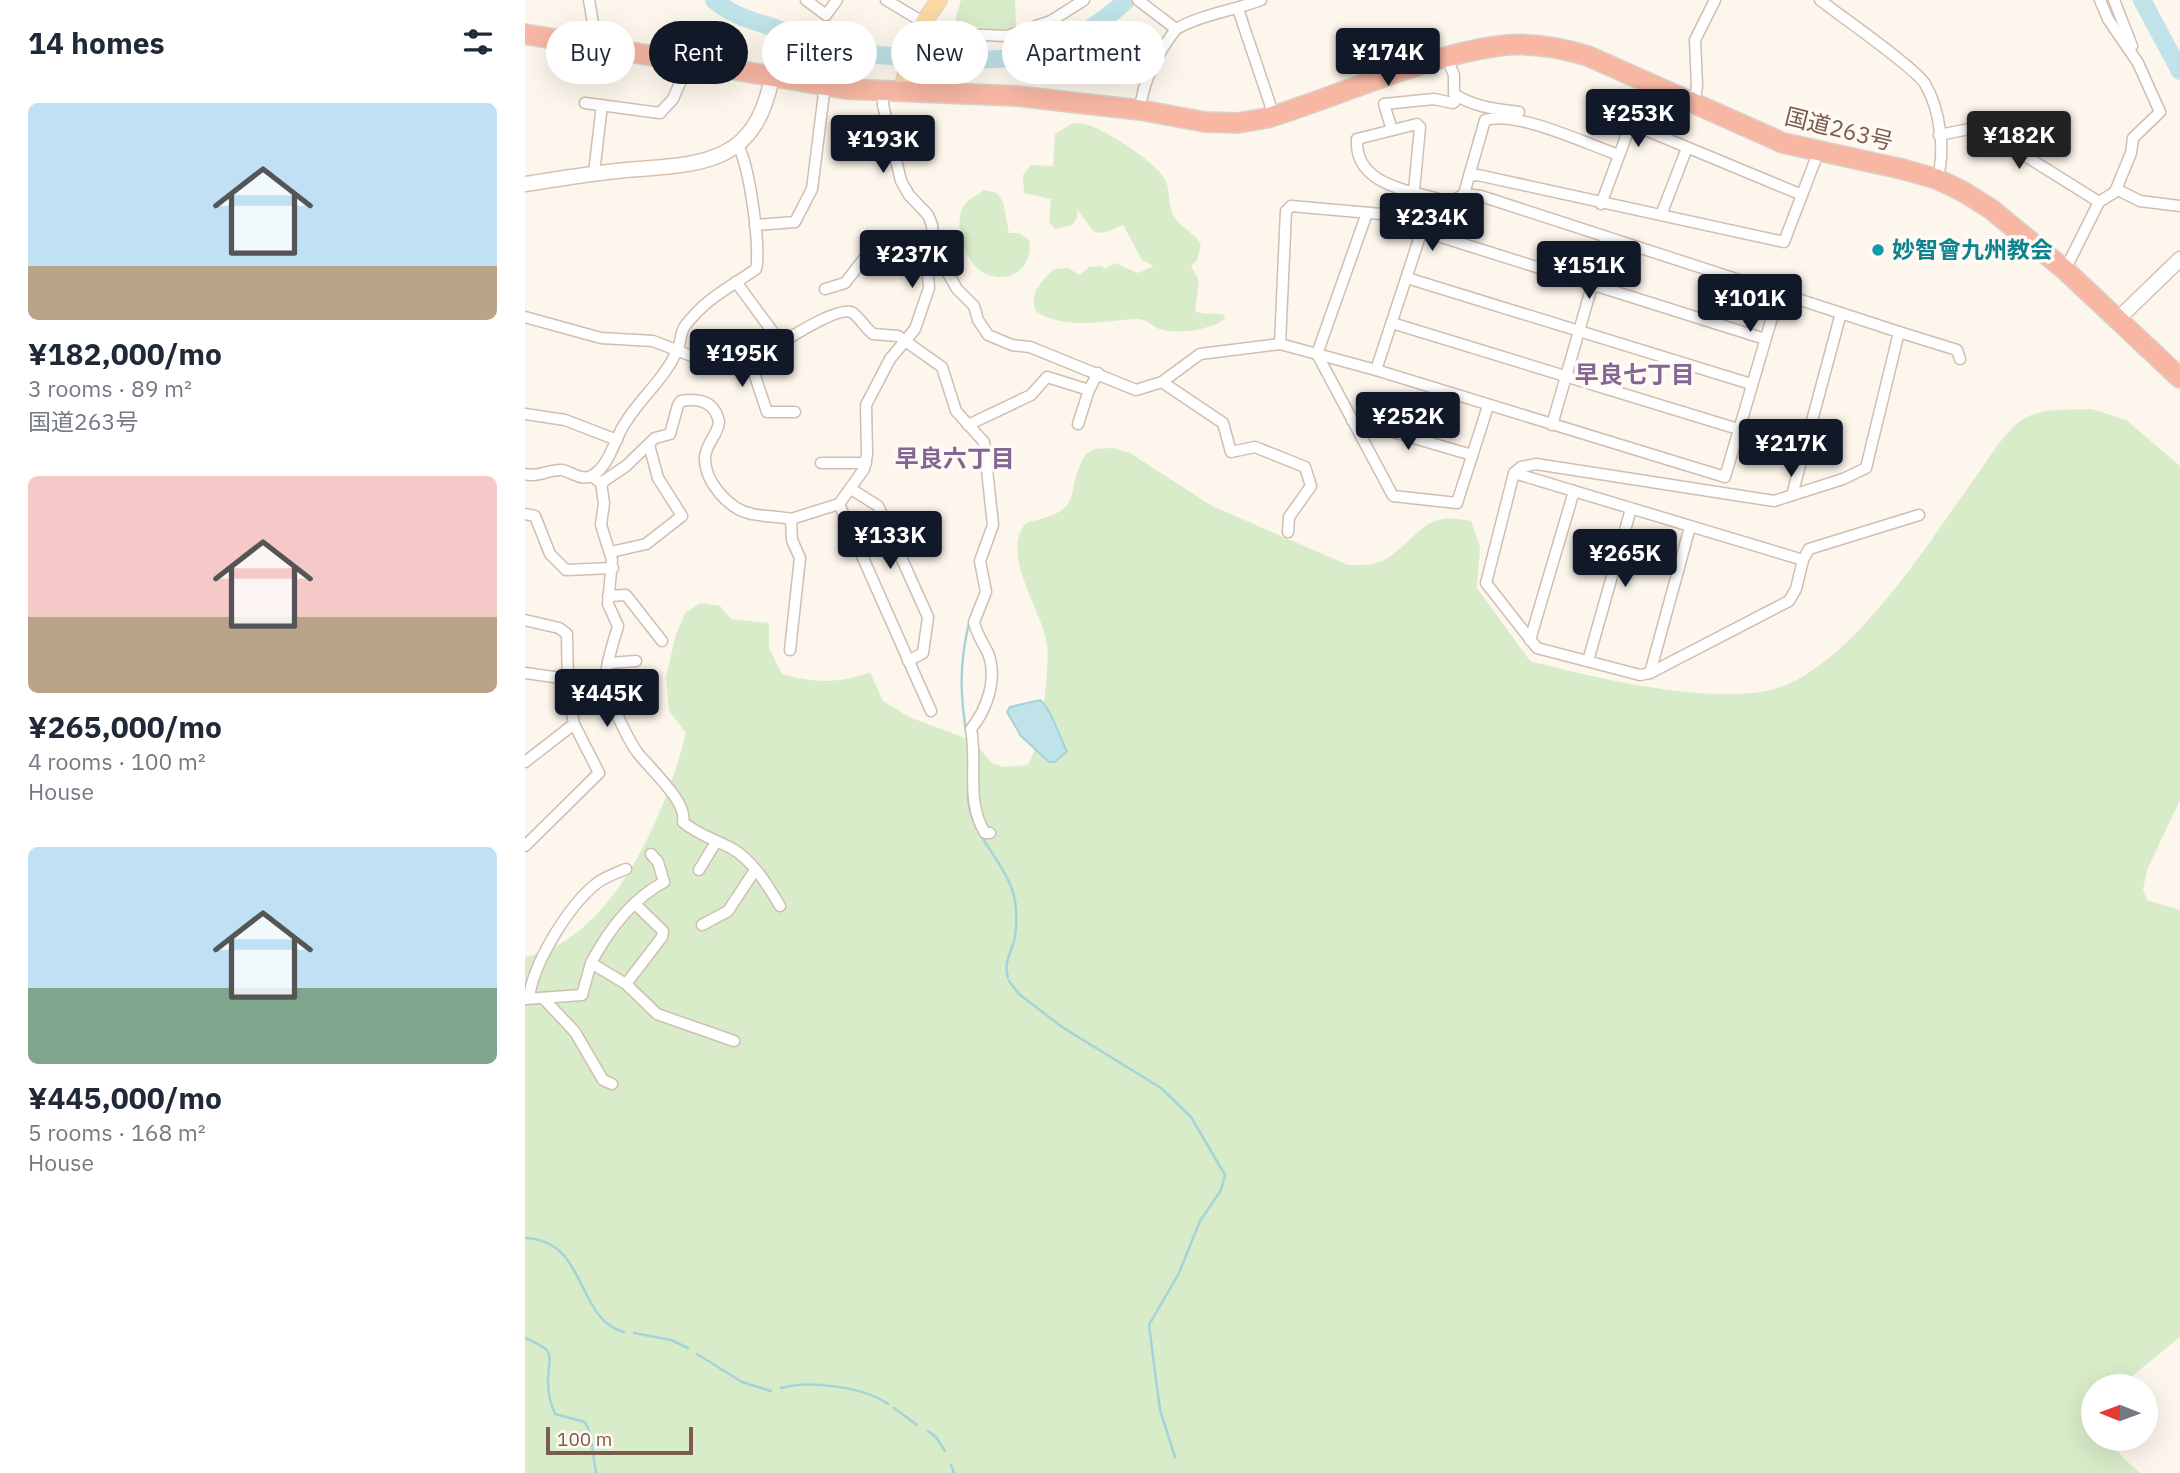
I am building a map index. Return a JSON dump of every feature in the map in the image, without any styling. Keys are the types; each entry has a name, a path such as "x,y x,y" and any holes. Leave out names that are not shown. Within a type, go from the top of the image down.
{"highway":[{"name":"国道263号","path":"525,34 546,38"},
{"name":"国道263号","path":"818,84 892,92 1017,96 1140,110 1205,122 1238,122 1274,116 1447,58 1498,46 1542,46 1588,56 1783,144 1937,178 1991,209 2119,318 2180,378"}],"main road":[{"path":"924,21 939,0"},
{"path":"525,184 594,173 700,164 719,157 737,145 766,103 770,84"},
{"path":"892,92 895,84"},
{"path":"2119,318 2180,259"}],"street":[{"path":"589,0 593,21"},
{"path":"806,0 825,15 837,0"},
{"path":"886,0 912,21"},
{"path":"1062,0 1065,13"},
{"path":"988,34 1007,36 1051,21 1084,0"},
{"path":"1140,110 1142,96 1155,60 1176,29 1196,17 1238,9 1261,0"},
{"path":"1693,104 1697,86 1695,40 1715,0"},
{"path":"1820,0 1924,82 1935,108 1939,135 1942,164 1937,178"},
{"path":"2100,0 2108,19 2138,63"},
{"path":"2065,270 2099,202 2116,189 2131,153 2133,138 2160,112 2114,0"},
{"path":"1142,2 1176,29"},
{"path":"1238,9 1274,116"},
{"path":"1447,58 1454,75 1454,94 1488,109 1519,112"},
{"path":"1601,204 1646,83"},
{"path":"585,103 660,113 673,99 679,84"},
{"path":"755,225 795,222 811,189 825,85"},
{"path":"525,474 561,470 597,479 626,466 655,438 670,434 681,401 693,399 708,403 717,411 719,422 708,443 705,459 711,483 740,510 791,519 839,504 866,463 866,405 890,359 921,318 929,288 928,274 933,249 928,215 909,195 901,181 883,105 892,92"},
{"path":"1392,130 1384,104 1434,99 1453,103 1459,97"},
{"path":"594,173 602,105"},
{"path":"1464,194 1485,120 1494,117 1521,121 1619,155"},
{"path":"1413,191 1420,127 1417,124 1357,139 1357,148 1367,170 1384,184 1442,200 1446,206"},
{"path":"1631,124 1802,195"},
{"path":"1939,135 1979,127 2099,202"},
{"path":"737,145 743,153 755,225 756,269 720,289 695,313 683,330 677,351 656,387 636,404 597,479 604,503 601,525 611,552 613,568 608,604 618,626 606,683 636,751 681,804 683,822 716,842 732,848 755,870 780,906"},
{"path":"1661,215 1687,148"},
{"path":"1469,176 1478,175 1784,242 1818,153"},
{"path":"2116,189 2140,201 2180,206"},
{"path":"1280,344 1286,211 1291,206 1426,218 1464,194 1481,196 1957,350 1960,359"},
{"path":"1367,213 1317,354 1394,496 1457,503 1488,406"},
{"path":"1376,370 1426,218"},
{"path":"1422,232 1765,340"},
{"path":"1552,425 1606,237"},
{"path":"825,289 845,283 863,260 933,249"},
{"path":"933,249 957,289 974,306 978,320 988,335 1012,345 1030,347 1136,390 1163,382 1200,354 1280,344 1376,370 1725,477"},
{"path":"1407,278 1751,384"},
{"path":"736,282 781,343"},
{"path":"1722,491 1779,294"},
{"path":"525,317 601,338 653,341 727,369 753,370 781,343 820,320 829,319 843,311 852,312 873,334 898,336 946,372 956,411 984,442 993,525 981,561 986,592 974,622 989,658 991,684 985,706 971,729 974,746 973,805 977,820 985,832 990,833"},
{"path":"1792,495 1841,313"},
{"path":"1392,323 1738,429"},
{"path":"1899,332 1866,468 1843,479 1775,501 1536,464 1521,467 1514,473 1486,583 1537,648 1640,675 1650,673 1789,601 1796,589 1803,560 1809,549 1920,515"},
{"path":"753,370 767,412 795,412"},
{"path":"1078,424 1089,390 1098,373"},
{"path":"968,425 1031,395 1047,377 1089,390"},
{"path":"1163,382 1223,423 1231,452 1255,447 1304,467 1311,486 1289,517 1289,532"},
{"path":"525,414 565,420 617,440"},
{"path":"1352,420 1472,455"},
{"path":"611,552 646,544 683,516 658,478 649,445"},
{"path":"821,463 866,463"},
{"path":"1514,473 1803,560"},
{"path":"851,489 878,506 928,617 923,653 908,661"},
{"path":"1530,640 1574,491"},
{"path":"839,504 931,710"},
{"path":"1588,661 1631,509"},
{"path":"525,514 535,516 550,554 566,570 613,568"},
{"path":"790,650 800,558 792,540 791,519"},
{"path":"1650,673 1690,527"},
{"path":"608,596 626,595 662,642"},
{"path":"525,620 559,628 566,634 574,724 599,773 525,846"},
{"path":"610,663 636,661"},
{"path":"525,673 568,679"},
{"path":"525,762 574,724"},
{"path":"699,870 716,842"},
{"path":"626,869 599,881 581,897 538,967 527,999 582,995 591,963 601,943 647,891 664,882 658,862 651,854"},
{"path":"702,925 728,911 755,870"},
{"path":"626,984 663,937 663,931 635,904"},
{"path":"591,963 626,984 657,1014 734,1041"},
{"path":"543,999 575,1032 603,1080 613,1084"}],"green space":[{"path":"961,0 1015,0 1016,21 1002,21 1002,30 988,29 988,21 955,21"},
{"path":"1081,123 1128,146 1161,173 1166,181 1175,218 1201,244 1197,260 1191,266 1199,281 1195,311 1224,315 1225,319 1203,328 1178,332 1160,329 1142,319 1074,323 1049,318 1037,312 1034,306 1035,294 1054,269 1068,268 1080,275 1089,267 1101,266 1105,269 1115,263 1138,273 1154,266 1142,260 1123,225 1104,233 1094,232 1076,208 1078,216 1072,225 1055,229 1049,222 1051,199 1024,193 1023,175 1031,165 1053,166 1055,134 1071,124"},
{"path":"984,190 997,193 1003,202 1009,233 1019,233 1029,240 1028,257 1024,265 1012,275 996,277 986,274 972,262 963,244 959,224 963,207"},
{"path":"2092,409 2126,420 2180,466 2180,800 2147,870 2143,889 2147,900 2180,910 2180,1337 2135,1374 2081,1374 2081,1451 2119,1451 2140,1473 525,1473 525,957 556,946 585,926 610,899 650,833 665,798 686,733 669,711 666,677 676,634 685,613 701,603 720,606 731,619 769,623 769,648 782,674 826,681 848,679 870,672 883,701 909,717 973,741 992,763 1003,767 1027,765 1040,726 1048,656 1044,631 1020,566 1017,550 1019,536 1026,523 1060,512 1067,505 1086,454 1095,449 1113,448 1130,453 1212,506 1348,565 1368,565 1382,561 1432,522 1442,519 1471,521 1480,547 1477,588 1530,661 1585,675 1679,691 1740,694 1766,691 1796,680 1827,660 1856,633 1911,568 2007,434 2029,416 2060,410"}],"water":[{"path":"1040,700 1052,716 1067,751 1055,762 1049,762 1021,736 1007,712 1010,707"}],"waterway":[{"path":"714,0 735,14 795,37 833,60 852,52 953,60 1031,55 1061,46 1081,35 1127,0"},
{"path":"2142,0 2180,71"},
{"path":"967,737 962,680 963,652 969,623"},
{"path":"968,793 969,807 978,831 1007,877 1014,895 1016,925 1014,943 1007,962 1008,978"},
{"path":"1009,981 1019,994 1062,1027 1161,1088 1191,1117 1225,1175 1221,1190 1200,1221 1179,1273 1149,1325 1160,1410 1175,1457"},
{"path":"525,1238 545,1242 560,1252 571,1265 597,1312 608,1324 624,1332"},
{"path":"634,1333 671,1340 688,1348"},
{"path":"525,1338 547,1350 549,1354 548,1381 555,1414 585,1422 590,1433 596,1473"},
{"path":"697,1354 742,1382 771,1391"},
{"path":"781,1388 821,1385 851,1389 888,1404"},
{"path":"894,1408 917,1425"},
{"path":"928,1431 936,1437 945,1451"},
{"path":"951,1465 954,1473"}],"place":[{"name":"妙智會九州教会","path":"1878,250"}],"district":[{"name":"早良七丁目","path":"1635,375"},
{"name":"早良六丁目","path":"955,459"}]}
